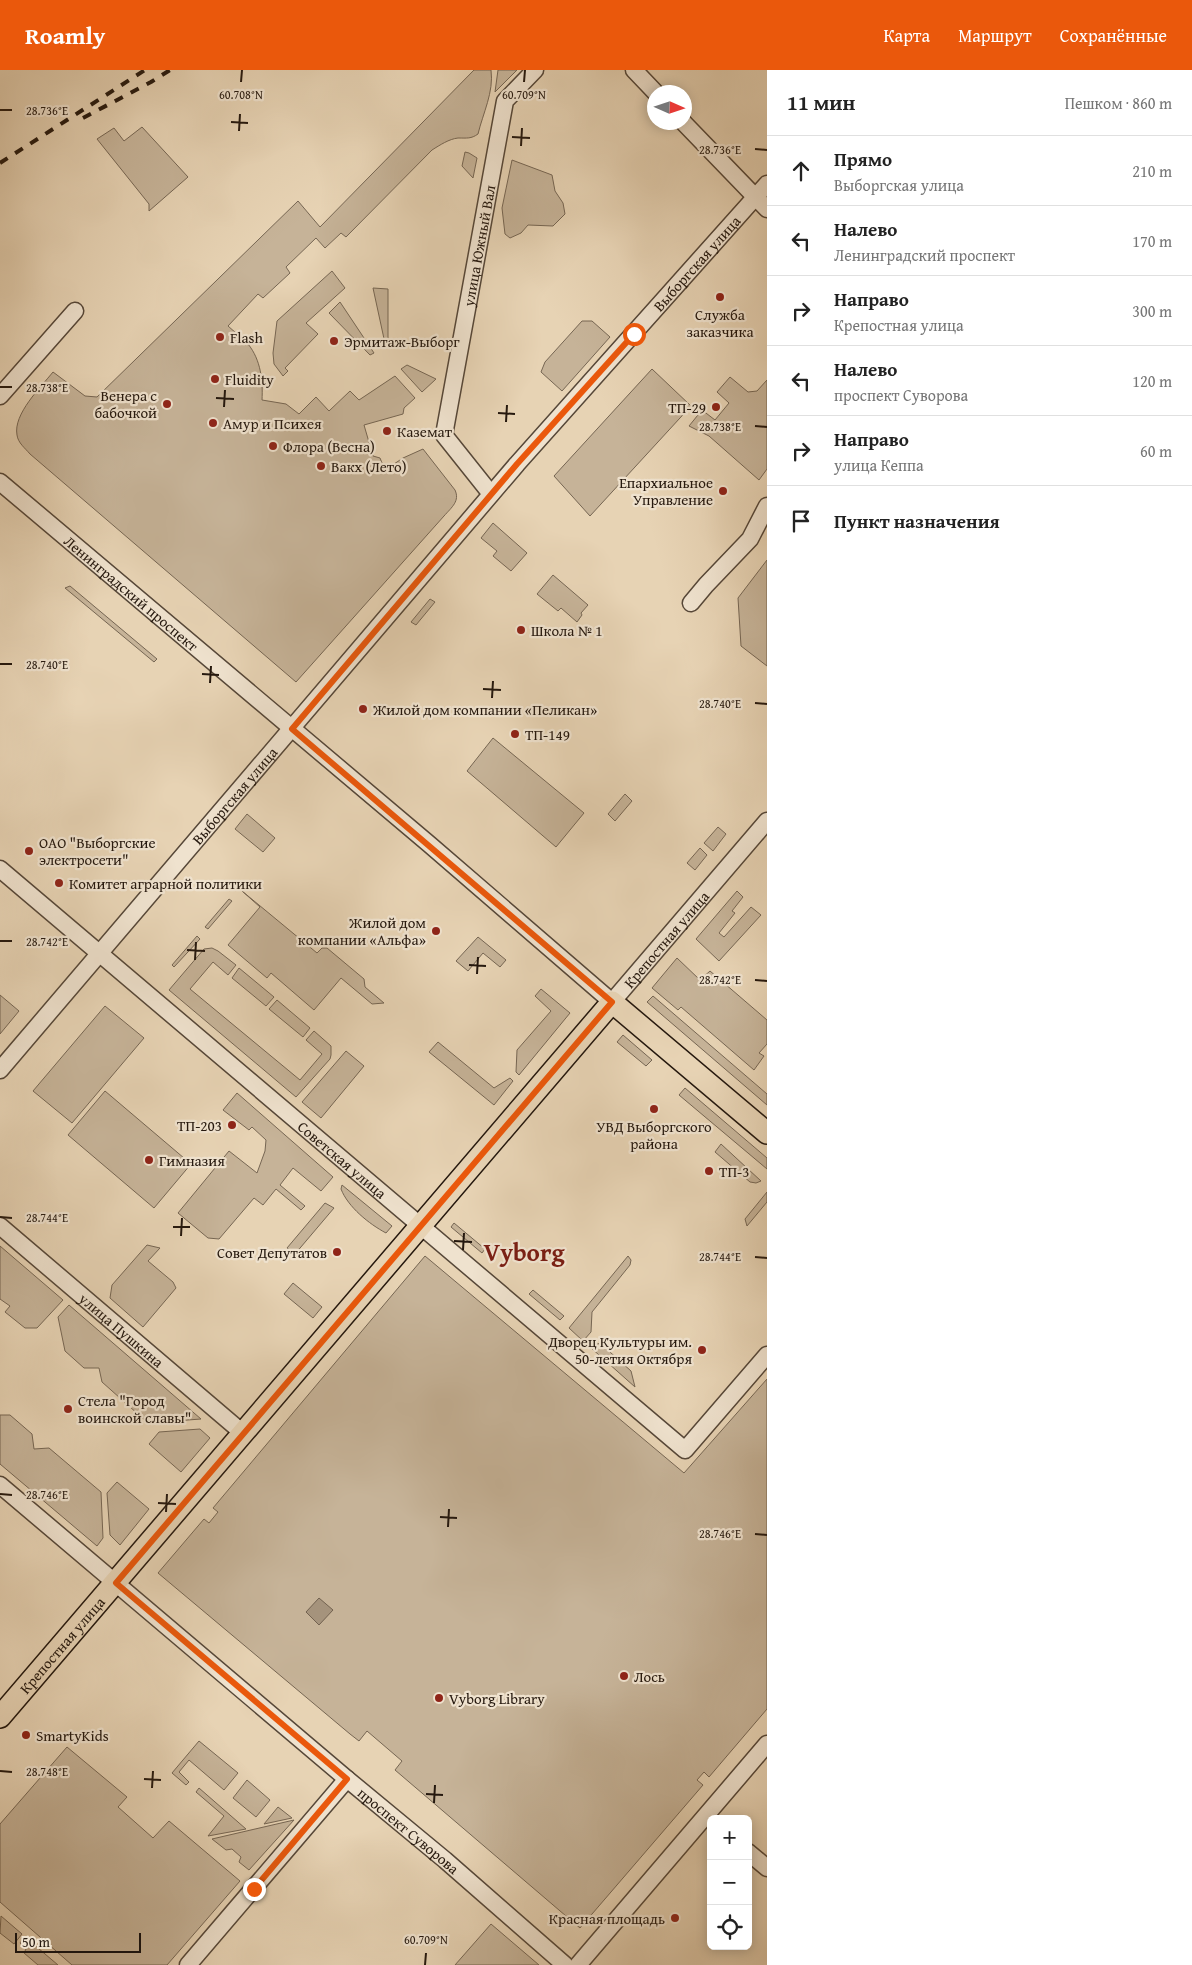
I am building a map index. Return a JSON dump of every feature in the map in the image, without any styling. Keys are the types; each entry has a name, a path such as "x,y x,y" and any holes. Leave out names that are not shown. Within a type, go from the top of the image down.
{"main road":[{"name":"Ленинградский проспект","path":"612,1002 767,1133"},
{"name":"Крепостная улица","path":"0,1717 612,1002"}],"street":[{"name":"улица Южный Вал","path":"491,494 444,434 505,101 535,70"},
{"path":"634,70 648,85"},
{"path":"691,130 767,209"},
{"name":"Выборгская улица","path":"0,1070 491,494 767,184"},
{"path":"0,396 75,311"},
{"name":"Ленинградский проспект","path":"0,482 612,1002"},
{"path":"691,603 750,539 767,506"},
{"name":"Крепостная улица","path":"612,1002 767,820"},
{"name":"Советская улица","path":"0,869 685,1450 767,1355"},
{"name":"улица Пушкина","path":"0,1226 244,1434"},
{"name":"проспект Суворова","path":"0,1484 347,1779 446,1860 565,1965"},
{"path":"710,1815 767,1744"},
{"path":"188,1965 347,1779"},
{"path":"584,1963 707,1819"},
{"path":"752,1855 767,1868"}],"shaded area":[{"path":"474,70 491,70 492,78 490,94 478,134 445,142 432,150 346,237 341,233 325,248 316,238 286,267 290,273 263,298 258,294 228,326 246,341 256,357 262,385 262,400 286,404 299,414 316,397 329,411 350,391 359,400 395,376 415,398 404,408 403,414 364,425 373,456 380,458 385,470 403,458 423,449 455,490 457,497 450,510 296,682 30,454 20,443 17,435 19,418 29,401 53,372 85,396 97,397 298,201 320,227"},
{"path":"498,70 517,70 495,92"},
{"path":"142,127 188,177 149,211 149,204 97,139 114,128 124,141"},
{"path":"465,152 477,158 473,178 462,166"},
{"path":"512,160 552,175 555,191 563,203 565,214 553,226 528,225 521,233 510,238 505,234 502,208"},
{"path":"332,271 345,288 306,323 318,334 285,368 288,371 283,376 274,364 273,353 277,321"},
{"path":"373,288 388,289 388,347 386,348"},
{"path":"340,302 374,353 370,355 329,313"},
{"path":"582,321 592,321 610,337 562,391 541,372 545,362"},
{"path":"407,365 436,379 422,392 401,369"},
{"path":"652,369 691,406 590,516 554,476"},
{"path":"730,377 748,392 757,391 767,380 767,469 759,480 709,436 689,426 702,410 715,420 729,403 717,392"},
{"path":"493,523 527,553 511,571 493,556 497,551 481,538"},
{"path":"767,560 767,666 741,646 738,598"},
{"path":"553,575 588,605 581,613 582,615 577,622 561,608 558,611 537,594"},
{"path":"70,586 157,659 154,662 65,588"},
{"path":"430,599 435,602 416,625 411,622"},
{"path":"493,738 584,813 556,847 467,771"},
{"path":"625,794 632,801 615,821 608,814"},
{"path":"247,814 275,838 263,852 235,829"},
{"path":"718,827 726,834 713,851 704,843"},
{"path":"700,848 707,855 695,870 687,863"},
{"path":"242,891 317,953 322,948 327,948 364,979 365,987 384,1003 372,1004 341,978 314,1010 271,973 267,978 228,945 260,907"},
{"path":"737,891 743,897 732,911 735,913 719,933 724,937 751,907 761,915 719,961 696,939"},
{"path":"229,899 232,901 208,929 205,927"},
{"path":"197,936 200,939 174,967 172,965"},
{"path":"478,937 506,960 500,967 483,953 468,971 456,961"},
{"path":"212,948 236,965 228,975 213,962 190,989 300,1080 322,1054 306,1040 314,1031 331,1046 330,1059 296,1097 169,990 204,949"},
{"path":"677,958 700,980 710,971 767,1020 767,1044 759,1053 764,1056 754,1070 681,1007 678,1010 652,988"},
{"path":"239,968 274,997 266,1006 232,978"},
{"path":"541,989 570,1013 519,1075 516,1072 517,1050 551,1011 535,996"},
{"path":"0,995 19,1011 0,1034"},
{"path":"653,996 767,1094 767,1105 647,1002"},
{"path":"277,1000 310,1028 303,1037 269,1009"},
{"path":"105,1006 144,1038 72,1123 33,1091"},
{"path":"623,1035 652,1060 646,1066 617,1042"},
{"path":"438,1042 494,1088 510,1078 513,1081 494,1105 429,1052"},
{"path":"346,1051 364,1066 321,1118 302,1102"},
{"path":"685,1088 767,1158 767,1169 679,1095"},
{"path":"105,1091 191,1164 154,1208 68,1135"},
{"path":"237,1093 333,1177 321,1191 293,1168 280,1185 305,1206 301,1210 276,1189 263,1205 254,1198 219,1239 208,1238 178,1213 229,1151 257,1173 265,1151 266,1140 252,1127 249,1130 223,1110"},
{"path":"721,1144 761,1181 756,1183 750,1182 715,1152"},
{"path":"342,1185 392,1226 386,1233 366,1220 354,1208 344,1196 341,1189"},
{"path":"767,1192 767,1202 747,1226 745,1219"},
{"path":"325,1203 334,1208 295,1254 287,1248"},
{"path":"454,1223 485,1249 482,1253 451,1227"},
{"path":"147,1245 160,1248 148,1261 173,1282 176,1288 143,1327 110,1298 112,1285"},
{"path":"0,1246 63,1300 37,1328 25,1328 5,1312 10,1306 0,1299"},
{"path":"425,1256 684,1473 767,1379 767,1709 709,1777 704,1772 697,1780 703,1785 580,1928 395,1770 402,1761 367,1731 359,1741 158,1573 204,1519 209,1523 218,1512 213,1508"},
{"path":"628,1256 631,1260 630,1265 592,1312 591,1332 583,1341 569,1328"},
{"path":"293,1283 322,1307 313,1318 284,1294"},
{"path":"533,1290 564,1316 560,1320 529,1294"},
{"path":"69,1305 201,1419 148,1423 102,1382 99,1368 84,1368 65,1351 58,1317"},
{"path":"600,1343 631,1371 635,1387 590,1347"},
{"path":"0,1415 10,1415 32,1434 34,1449 49,1448 101,1492 103,1538 97,1546 0,1464"},
{"path":"200,1429 210,1438 181,1472 149,1444 159,1432"},
{"path":"117,1482 149,1509 120,1545 110,1535 107,1493"},
{"path":"319,1598 333,1610 319,1625 306,1612"},
{"path":"199,1741 238,1773 224,1790 189,1760 179,1772 189,1782 186,1785 172,1773"},
{"path":"67,1747 127,1797 118,1807 153,1838 169,1821 240,1881 167,1965 72,1965 0,1902 0,1824"},
{"path":"247,1780 270,1800 256,1817 233,1798"},
{"path":"199,1788 246,1829 208,1836 224,1816 196,1792"},
{"path":"278,1807 292,1818 264,1824"},
{"path":"294,1820 249,1870 239,1862 241,1857 232,1849 226,1850 212,1839"},
{"path":"1,1916 22,1934 14,1944 0,1933"},
{"path":"491,1924 539,1965 455,1965"},
{"path":"25,1937 58,1965 38,1965 24,1953 26,1949 20,1943"}],"railway":[{"path":"0,163 145,70"},
{"path":"83,118 170,70"}],"place":[{"name":"Служба заказчика","path":"720,297"},
{"name":"Flash","path":"220,337"},
{"name":"Эрмитаж-Выборг","path":"334,341"},
{"name":"Fluidity","path":"215,379"},
{"name":"Венера с бабочкой","path":"167,404"},
{"name":"ТП-29","path":"716,407"},
{"name":"Амур и Психея","path":"213,423"},
{"name":"Каземат","path":"387,431"},
{"name":"Флора (Весна)","path":"273,446"},
{"name":"Вакх (Лето)","path":"321,466"},
{"name":"Епархиальное Управление","path":"723,491"},
{"name":"Школа № 1","path":"521,630"},
{"name":"Жилой дом компании «Пеликан»","path":"363,709"},
{"name":"ТП-149","path":"515,734"},
{"name":"ОАО \"Выборгские электросети\"","path":"29,851"},
{"name":"Комитет аграрной политики","path":"59,883"},
{"name":"Жилой дом компании «Альфа»","path":"436,931"},
{"name":"УВД Выборгского района","path":"654,1109"},
{"name":"ТП-203","path":"232,1125"},
{"name":"Гимназия","path":"149,1160"},
{"name":"ТП-3","path":"709,1171"},
{"name":"Совет Депутатов","path":"337,1252"},
{"name":"Дворец Культуры им. 50-летия Октября","path":"702,1350"},
{"name":"Стела \"Город воинской славы\"","path":"68,1409"},
{"name":"Лось","path":"624,1676"},
{"name":"Vyborg Library","path":"439,1698"},
{"name":"SmartyKids","path":"26,1735"},
{"name":"Красная площадь","path":"675,1918"}],"district":[{"name":"Vyborg","path":"524,1252"}],"route":[{"path":"254,1889 347,1779 116,1583 612,1002 292,729 517,464 634,334"}]}
